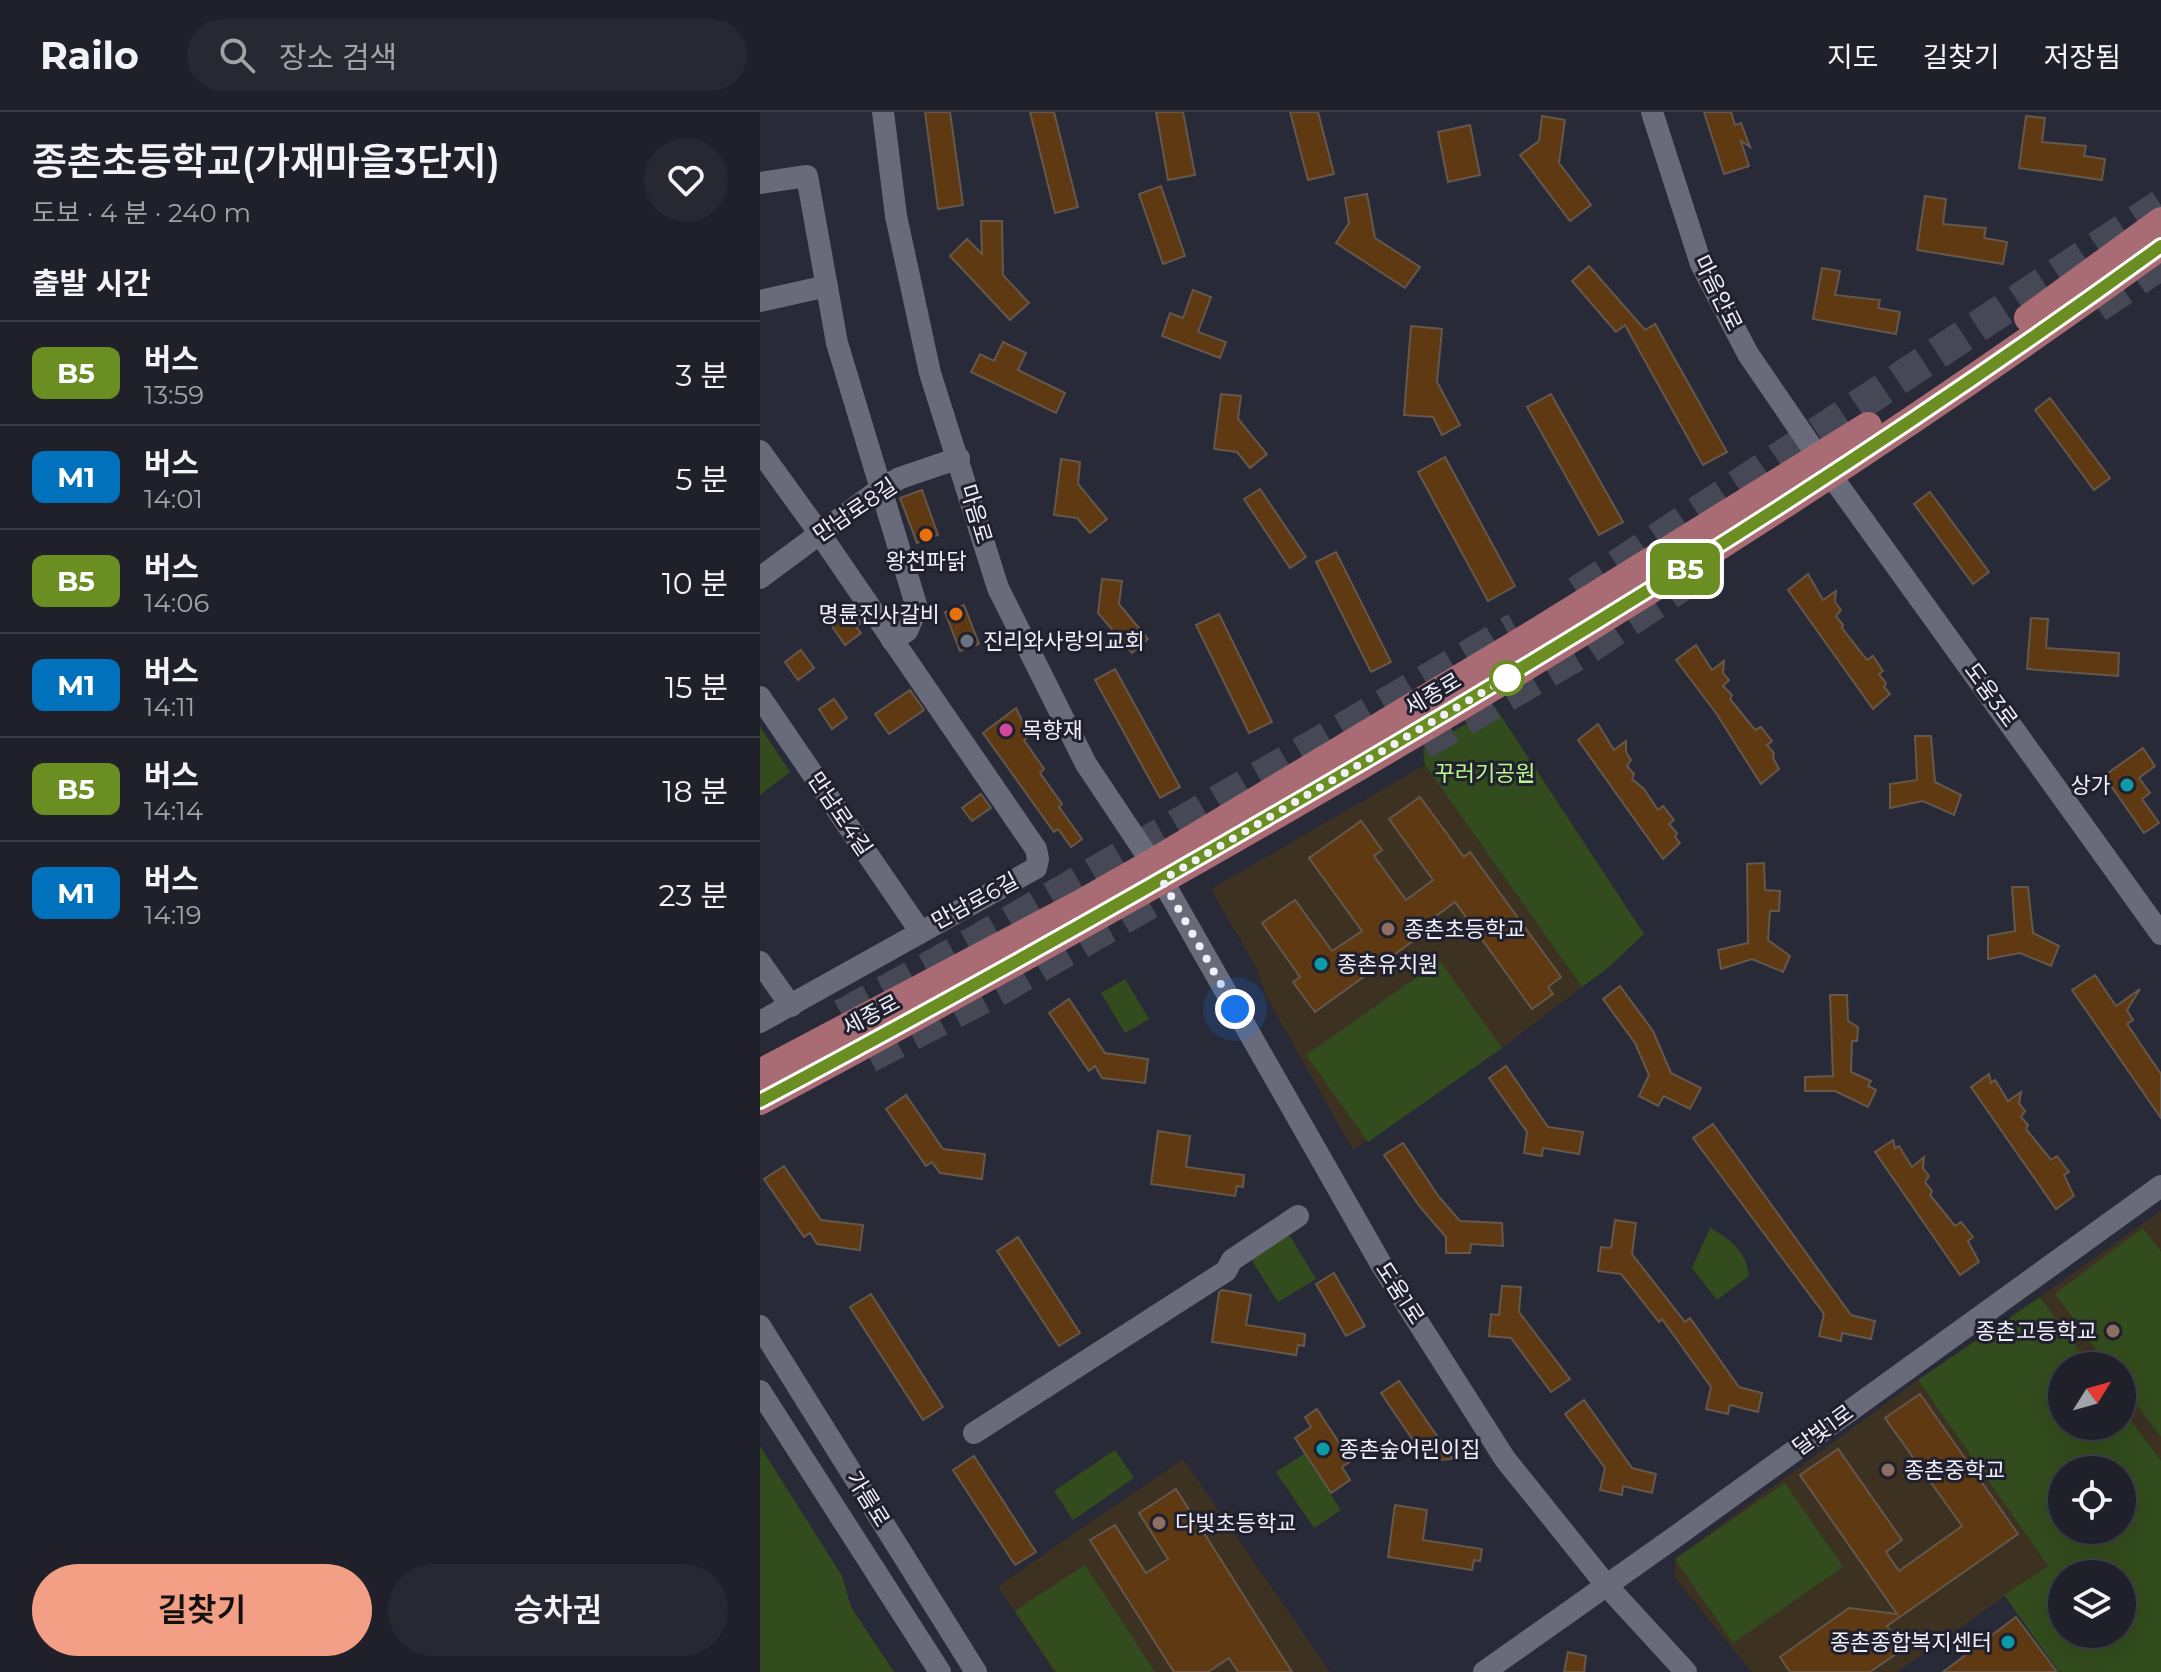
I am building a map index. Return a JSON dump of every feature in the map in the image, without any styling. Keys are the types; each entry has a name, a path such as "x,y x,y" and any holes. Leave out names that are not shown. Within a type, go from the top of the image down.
{"main road":[{"name":"세종로","path":"760,1101 1157,872 1551,652 1717,549 1824,465 2161,221"},
{"name":"세종로","path":"1824,465 2096,293 2161,246"},
{"name":"세종로","path":"760,1073 1047,922 1157,872"}],"street":[{"name":"마음로","path":"883,112 896,216 930,373 998,588 1086,764 1157,872"},
{"name":"마음안로","path":"1652,112 1701,264 1748,354 1824,465"},
{"path":"760,183 807,176 837,343 917,608 907,631 892,640"},
{"path":"760,301 827,286"},
{"name":"만남로6길","path":"760,451 1036,849 1038,859 1036,868 760,1022"},
{"name":"만남로8길","path":"760,578 880,489 900,478 959,458"},
{"name":"도움3로","path":"1824,465 2161,934"},
{"name":"만남로4길","path":"760,697 920,931"},
{"name":"도움1로","path":"1157,872 1381,1264 1505,1459 1607,1586 1686,1672"},
{"path":"760,962 791,1006"},
{"name":"달빛1로","path":"1484,1672 2161,1186"},
{"path":"974,1433 1226,1271 1232,1260 1298,1216"},
{"name":"가름로","path":"760,1326 976,1672"},
{"name":"가름로","path":"760,1391 940,1672"}],"shaded area":[{"name":"종촌초등학교","path":"1425,765 1582,987 1502,1048 1353,1150 1266,996 1257,969 1211,889"},
{"name":"종촌고등학교","path":"2161,1211 2161,1461 2136,1427 2136,1352 2081,1352 2040,1297"},
{"name":"종촌중학교","path":"1918,1380 2048,1566 1897,1672 1752,1672 1675,1578 1675,1559"},
{"name":"다빛초등학교","path":"1183,1459 1330,1672 1054,1672 998,1586"}],"green space":[{"name":"꾸러기공원","path":"1495,707 1644,934 1608,968 1582,987 1425,765 1423,749"},
{"path":"760,727 790,772 760,795"},
{"path":"1440,961 1502,1048 1368,1142 1306,1055"},
{"path":"1125,979 1149,1019 1125,1033 1101,993"},
{"path":"1710,1228 1736,1247 1745,1260 1749,1276 1717,1300 1692,1268"},
{"name":"종촌고등학교","path":"2143,1228 2161,1252 2161,1437 2136,1404 2136,1352 2098,1352 2055,1294"},
{"path":"1288,1233 1316,1279 1278,1302 1249,1256"},
{"path":"2040,1297 2081,1352 2048,1352 2048,1440 2136,1440 2136,1427 2161,1461 2161,1672 2059,1672 2004,1595 2048,1566 1918,1380"},
{"path":"760,1446 842,1576 851,1607 894,1672 760,1672"},
{"path":"1115,1450 1134,1478 1073,1520 1054,1491"},
{"path":"1304,1454 1341,1510 1314,1528 1276,1472"},
{"path":"1785,1483 1843,1567 1733,1643 1675,1559"},
{"path":"1085,1565 1155,1672 1056,1672 1015,1611"}],"building":[{"path":"925,112 950,112 963,205 938,209"},
{"path":"1030,112 1054,112 1078,207 1055,213"},
{"path":"1156,112 1183,112 1195,175 1168,180"},
{"path":"1290,112 1318,112 1334,174 1308,180"},
{"path":"1704,112 1731,112 1735,125 1741,123 1750,147 1741,141 1749,166 1724,174"},
{"path":"1542,116 1565,120 1559,163 1591,205 1570,221 1520,155 1539,141"},
{"path":"2026,116 2045,118 2042,142 2086,146 2084,156 2105,159 2102,180 2019,168"},
{"path":"1470,125 1480,175 1448,182 1438,132"},
{"path":"1161,186 1185,256 1163,264 1139,194"},
{"path":"1367,194 1375,238 1420,267 1405,288 1336,243 1349,223 1345,198"},
{"path":"1925,196 1946,199 1943,224 1986,228 1984,238 2007,242 2003,264 1917,250"},
{"path":"981,221 1002,221 1003,275 1029,303 1010,320 950,256 967,239 982,254"},
{"path":"1589,266 1645,330 1655,324 1727,452 1703,465 1625,325 1616,332 1572,281"},
{"path":"1822,268 1840,271 1835,295 1880,300 1878,308 1900,312 1896,334 1813,319"},
{"path":"1193,290 1211,297 1198,332 1226,342 1220,358 1162,336 1170,313 1183,318"},
{"path":"1411,326 1442,329 1437,382 1460,425 1442,435 1433,417 1404,415"},
{"path":"1003,342 1026,353 1018,370 1065,393 1056,413 971,372 980,354 994,361"},
{"path":"1221,394 1241,396 1238,419 1267,454 1250,468 1237,452 1214,449"},
{"path":"1551,394 1623,522 1599,535 1527,407"},
{"path":"2050,398 2110,478 2094,490 2035,410"},
{"path":"1445,457 1515,586 1488,601 1418,472"},
{"path":"1061,459 1080,462 1078,484 1107,519 1090,533 1077,518 1054,515"},
{"path":"1260,489 1306,557 1290,568 1244,499"},
{"path":"922,490 938,535 917,543 900,498"},
{"path":"1930,492 1989,572 1973,584 1914,504"},
{"path":"1336,552 1391,662 1371,672 1316,562"},
{"path":"1808,574 1823,600 1836,591 1835,602 1841,610 1836,616 1842,628 1867,660 1873,656 1883,671 1879,674 1890,694 1873,709 1788,590"},
{"path":"1102,579 1122,581 1119,604 1148,639 1132,653 1098,613"},
{"path":"964,605 979,644 960,651 945,612"},
{"path":"850,608 861,623 856,627 861,633 845,645 829,622"},
{"path":"1219,614 1272,722 1249,733 1196,625"},
{"path":"2031,618 2048,619 2046,648 2119,653 2118,676 2027,669"},
{"path":"1696,645 1712,670 1724,661 1723,673 1729,680 1723,686 1732,695 1730,699 1755,730 1761,727 1772,741 1767,745 1774,753 1773,758 1779,769 1761,784 1716,713 1676,660"},
{"path":"801,650 814,668 798,680 785,662"},
{"path":"1115,669 1180,787 1160,798 1095,680"},
{"path":"910,690 924,710 889,734 875,714"},
{"path":"834,699 847,718 832,729 819,709"},
{"path":"1016,708 1029,736 1024,740 1044,769 1040,773 1082,839 1071,847 1058,829 1054,832 983,733"},
{"path":"1598,724 1614,750 1626,741 1626,752 1631,760 1627,766 1634,774 1632,779 1644,789 1658,810 1663,806 1674,820 1669,824 1677,833 1675,837 1680,843 1663,859 1578,740"},
{"path":"1915,736 1931,736 1935,782 1961,795 1954,815 1923,801 1890,808 1890,784 1917,780"},
{"name":"상가","path":"2143,748 2155,766 2139,778 2150,793 2142,799 2159,823 2144,833 2104,776"},
{"path":"981,794 991,808 972,821 962,808"},
{"path":"1420,797 1464,857 1470,852 1561,977 1548,987 1553,994 1532,1009 1455,902 1424,925 1428,930 1315,1012 1293,982 1300,977 1262,923 1295,900 1332,951 1362,931 1309,858 1361,821 1382,850 1374,856 1406,900 1433,880 1389,819"},
{"path":"1764,863 1765,890 1780,891 1779,911 1770,911 1768,940 1790,956 1783,972 1752,959 1721,969 1718,950 1748,943 1747,864"},
{"path":"2012,887 2028,887 2033,933 2059,946 2051,966 2020,953 1988,959 1988,936 2015,931"},
{"path":"2095,975 2116,1006 2140,989 2127,1010 2133,1020 2127,1024 2161,1074 2161,1118 2072,990"},
{"path":"1620,986 1653,1031 1671,1073 1701,1088 1690,1109 1664,1096 1658,1106 1639,1096 1649,1075 1635,1043 1603,999"},
{"path":"1830,995 1847,995 1848,1021 1858,1027 1857,1041 1852,1041 1851,1072 1871,1081 1868,1086 1876,1090 1868,1107 1835,1091 1805,1091 1805,1077 1833,1076"},
{"path":"1069,999 1105,1053 1148,1059 1145,1083 1102,1078 1095,1066 1089,1071 1049,1013"},
{"path":"1506,1066 1548,1127 1583,1132 1579,1154 1543,1148 1542,1156 1524,1153 1527,1132 1489,1078"},
{"path":"1989,1074 1991,1083 1995,1080 2008,1101 2021,1092 2019,1103 2025,1111 2021,1117 2028,1125 2026,1129 2051,1160 2057,1156 2069,1172 2064,1175 2074,1196 2056,1209 1971,1087"},
{"path":"906,1095 943,1149 985,1154 982,1179 940,1173 932,1162 926,1166 886,1109"},
{"path":"1713,1124 1851,1315 1875,1321 1871,1339 1842,1333 1841,1341 1819,1336 1824,1314 1693,1138"},
{"path":"1158,1131 1190,1136 1186,1167 1244,1175 1243,1187 1237,1186 1235,1196 1151,1184"},
{"path":"1893,1140 1895,1148 1899,1146 1912,1167 1924,1157 1923,1168 1929,1176 1925,1182 1932,1191 1930,1195 1955,1226 1961,1222 1973,1237 1968,1241 1979,1262 1960,1275 1875,1152"},
{"path":"1403,1143 1439,1197 1460,1221 1502,1223 1503,1246 1471,1244 1470,1253 1446,1253 1446,1237 1420,1207 1384,1155"},
{"path":"784,1166 821,1220 863,1225 860,1250 817,1244 810,1233 804,1237 764,1179"},
{"path":"1615,1220 1636,1223 1632,1254 1685,1322 1690,1318 1739,1387 1762,1393 1758,1412 1730,1405 1728,1414 1706,1409 1711,1387 1662,1319 1659,1322 1621,1274 1598,1271 1601,1247 1611,1248"},
{"path":"1018,1237 1080,1333 1059,1346 997,1251"},
{"path":"1334,1273 1365,1326 1346,1336 1316,1284"},
{"path":"1502,1286 1521,1287 1519,1312 1570,1379 1551,1392 1511,1338 1489,1336 1491,1314 1499,1315"},
{"path":"1219,1292 1251,1295 1246,1325 1305,1334 1304,1346 1298,1345 1296,1355 1212,1342"},
{"path":"871,1294 943,1407 923,1420 850,1307"},
{"path":"1399,1381 1453,1459 1439,1460 1419,1449 1381,1393"},
{"path":"1920,1394 2018,1534 1887,1626 1903,1649 1870,1672 1790,1672 1780,1657 1849,1608 1897,1614 1800,1475 1838,1449 1902,1540 1886,1552 1899,1571 1962,1526 1885,1418"},
{"path":"1584,1400 1632,1468 1656,1474 1652,1493 1623,1486 1622,1495 1600,1490 1605,1468 1565,1414"},
{"name":"종촌숲어린이집","path":"1317,1409 1351,1461 1342,1467 1350,1480 1331,1493 1295,1438 1311,1427 1305,1417"},
{"path":"974,1456 1036,1552 1015,1565 953,1470"},
{"path":"1176,1489 1292,1672 1238,1672 1229,1658 1208,1672 1174,1672 1090,1540 1115,1525 1146,1573 1168,1559 1139,1513"},
{"path":"1395,1505 1427,1510 1423,1540 1482,1549 1480,1561 1474,1560 1472,1570 1388,1557"},
{"name":"종촌종합복지센터","path":"2016,1617 2057,1672 1943,1672"},
{"path":"1568,1652 1586,1656 1584,1672 1564,1672"}],"tunnel":[{"path":"1577,592 2161,205"},
{"path":"2097,307 2161,264"},
{"path":"1423,744 1584,651 1687,582"},
{"path":"842,1015 973,943 1516,628"},
{"path":"869,1057 1000,989 1155,900"}],"bus line":[{"name":"B5","path":"760,1101 1105,913 1551,652 1791,501 2161,246"}],"place":[{"name":"왕천파닭","path":"926,535"},
{"name":"명륜진사갈비","path":"956,614"},
{"name":"진리와사랑의교회","path":"967,641"},
{"name":"목향재","path":"1006,730"},
{"name":"상가","path":"2127,785"},
{"name":"종촌초등학교","path":"1388,929"},
{"name":"종촌유치원","path":"1321,964"},
{"name":"종촌고등학교","path":"2113,1331"},
{"name":"종촌숲어린이집","path":"1323,1449"},
{"name":"종촌중학교","path":"1888,1470"},
{"name":"다빛초등학교","path":"1159,1523"},
{"name":"종촌종합복지센터","path":"2008,1642"}],"route":[{"path":"1235,1009 1162,880 1507,678"}]}
